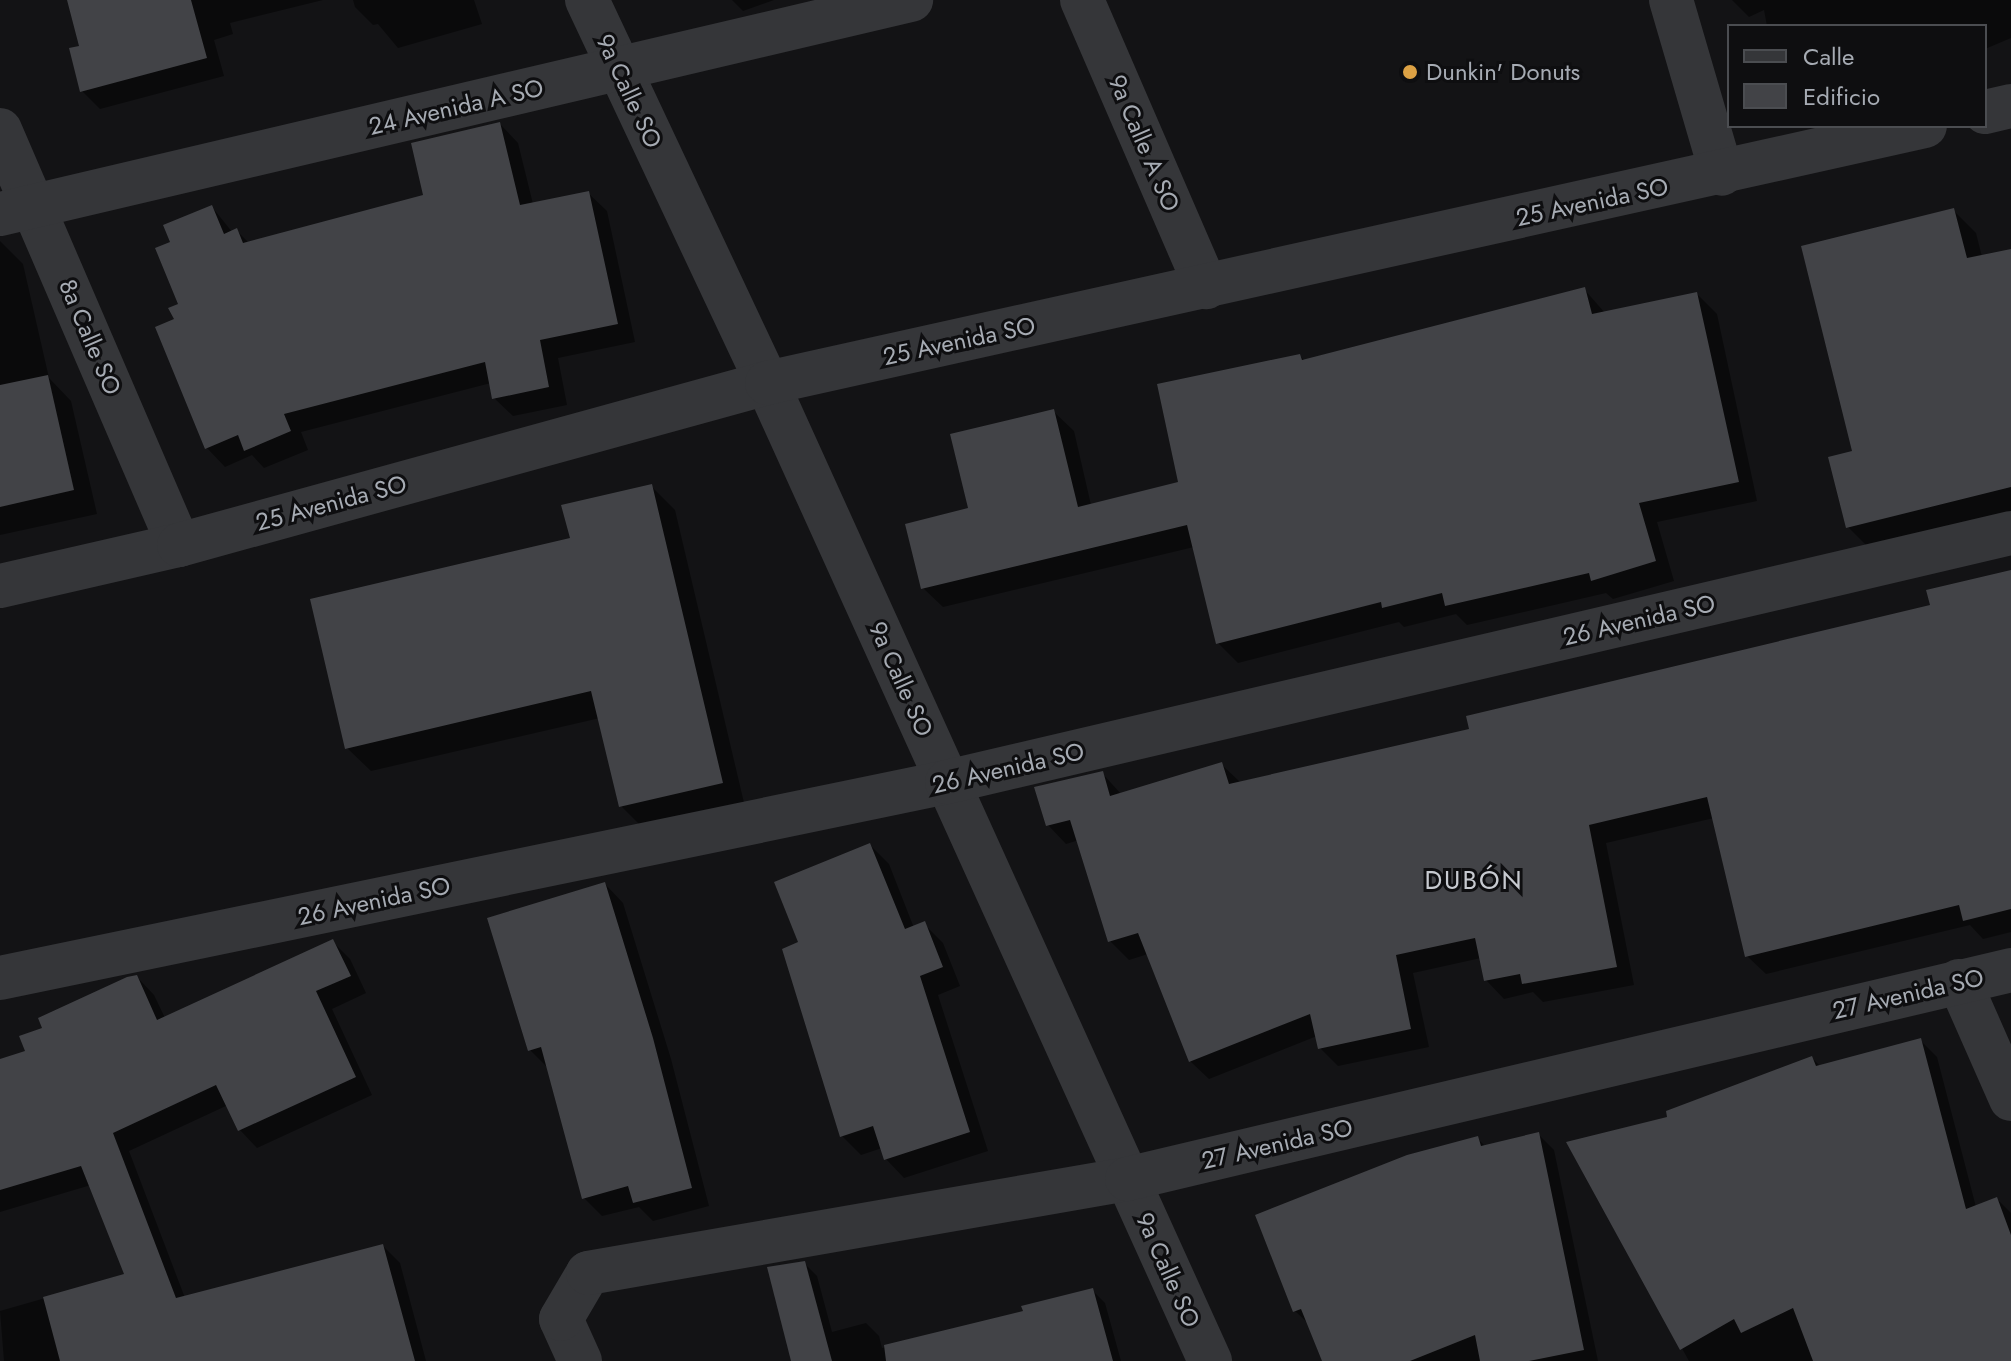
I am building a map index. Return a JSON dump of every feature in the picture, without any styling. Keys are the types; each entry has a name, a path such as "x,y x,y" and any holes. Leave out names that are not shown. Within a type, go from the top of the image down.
{"street":[{"name":"9a Calle SO","path":"587,0 767,383 1210,1361"},
{"name":"24 Avenida A SO","path":"17,210 911,0"},
{"name":"9a Calle A SO","path":"1082,0 1206,287"},
{"path":"1671,0 1722,174"},
{"path":"1987,112 2011,106"},
{"name":"25 Avenida SO","path":"0,586 179,545 767,383 1722,174 1917,128"},
{"name":"8a Calle SO","path":"0,130 17,210 179,545"},
{"name":"26 Avenida SO","path":"0,978 947,782 2011,533"},
{"name":"27 Avenida SO","path":"580,1361 561,1319 588,1273 1127,1179 2011,970"},
{"path":"1959,981 2011,1099"}],"building":[{"path":"67,0 191,0 207,58 80,92 69,48 79,46"},
{"path":"500,122 520,205 589,191 618,324 540,340 549,387 492,399 485,362 284,414 291,431 244,451 238,435 205,449 155,327 174,319 168,308 178,304 155,248 170,242 163,225 212,205 224,234 237,228 243,243 423,195 411,143"},
{"path":"1954,208 1967,258 2011,249 2011,487 1846,528 1828,457 1852,451 1801,246"},
{"path":"1585,287 1592,314 1697,292 1739,482 1639,503 1656,561 1591,581 1589,573 1445,606 1442,593 1382,608 1381,602 1216,644 1187,525 921,589 905,524 968,508 950,434 1054,409 1078,507 1178,482 1157,384 1300,354 1302,360"},
{"path":"48,375 74,490 0,507 0,385"},
{"path":"652,484 723,783 619,807 591,691 345,749 310,599 570,538 561,505"},
{"path":"2011,570 2011,909 1963,921 1959,905 1745,957 1707,797 1589,825 1617,967 1522,984 1520,974 1484,981 1475,938 1396,955 1411,1029 1318,1049 1310,1014 1189,1062 1138,933 1108,942 1070,820 1046,826 1034,787 1103,771 1110,796 1222,762 1229,784 1469,729 1466,716 1930,605 1926,590"},
{"path":"870,843 905,929 925,921 943,967 920,976 970,1132 884,1160 873,1126 840,1137 782,949 798,942 774,882"},
{"path":"605,882 653,1038 692,1188 633,1203 628,1186 582,1199 541,1047 528,1051 487,918"},
{"path":"333,939 351,976 316,991 356,1077 238,1131 216,1085 113,1133 176,1298 383,1244 415,1361 60,1361 43,1297 124,1274 81,1166 0,1190 0,1059 25,1051 19,1036 42,1028 38,1018 127,977 137,975 157,1020"},
{"path":"1921,1038 1966,1209 1997,1197 2011,1235 2011,1361 1813,1361 1793,1308 1741,1333 1734,1319 1680,1350 1566,1142 1667,1117 1666,1111 1812,1056 1816,1066"},
{"path":"1539,1132 1584,1350 1529,1361 1480,1361 1475,1335 1410,1361 1322,1361 1301,1309 1293,1312 1255,1215 1407,1155 1478,1136 1481,1146"},
{"path":"805,1261 832,1361 791,1361 767,1267"},
{"path":"1093,1288 1113,1361 886,1361 884,1345 1023,1311 1021,1306"}],"place":[{"name":"Dunkin' Donuts","path":"1410,72"}],"district":[{"name":"DUBÓN","path":"1474,881"}]}
